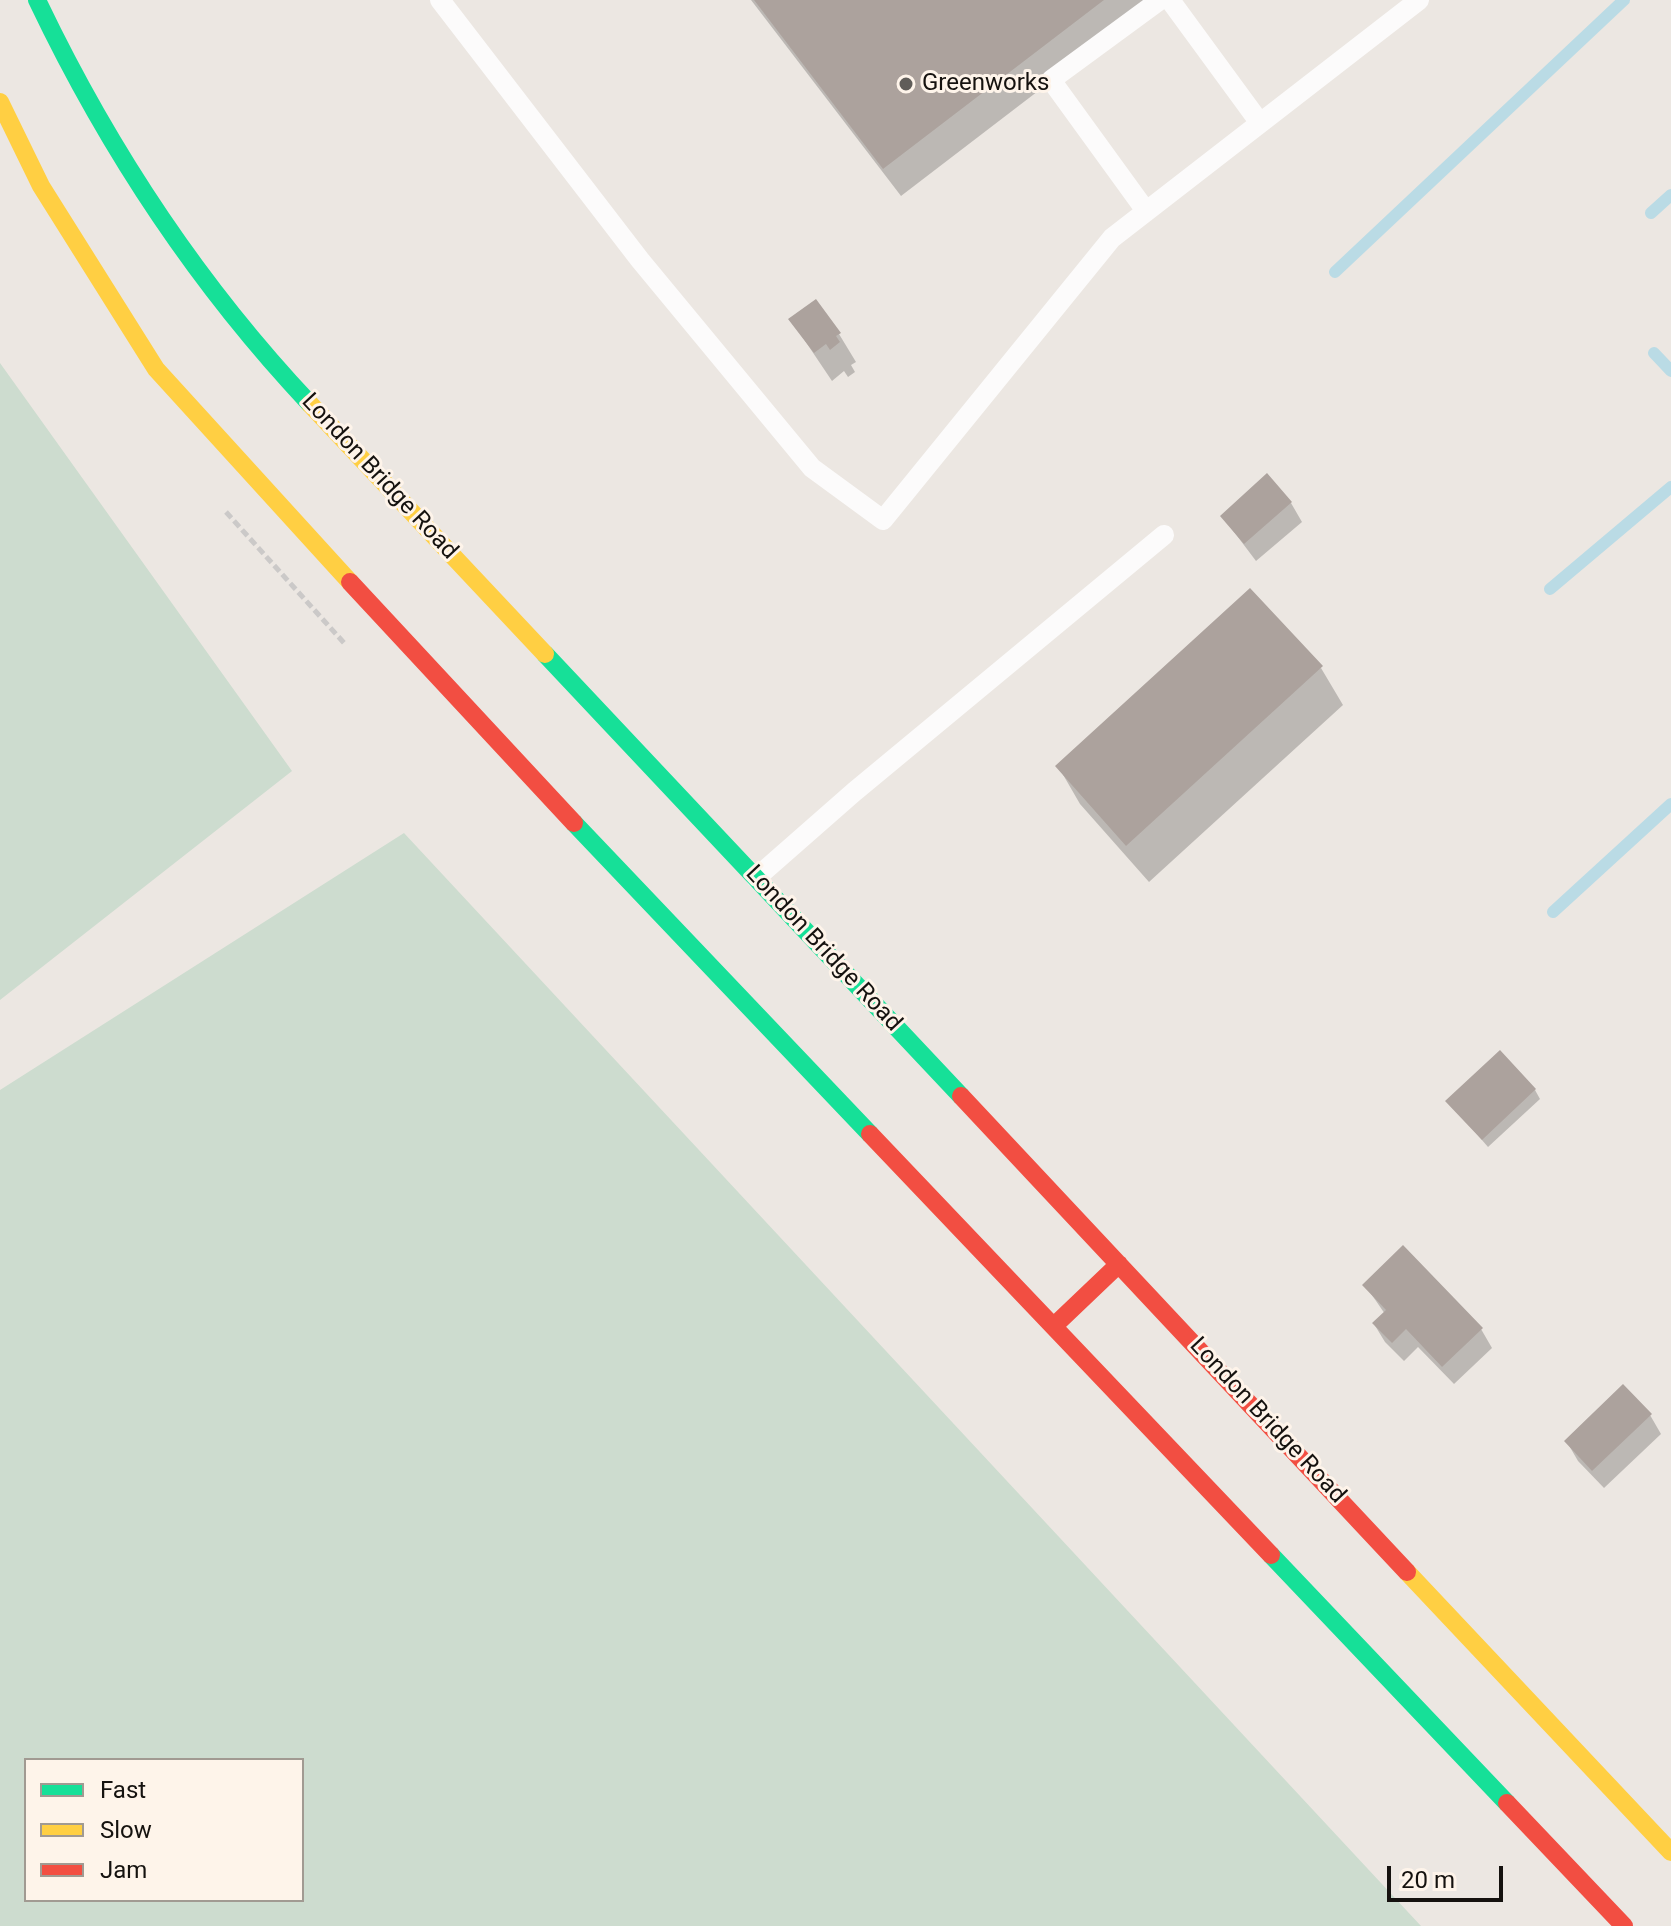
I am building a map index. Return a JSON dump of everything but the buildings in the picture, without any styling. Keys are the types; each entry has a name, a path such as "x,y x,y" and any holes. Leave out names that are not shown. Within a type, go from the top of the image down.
{"main road":[{"name":"London Bridge Road","path":"37,0 96,116 173,235 248,338 1671,1852"},
{"path":"0,102 41,186 156,369 476,720 1624,1926"},
{"path":"1055,1325 1119,1264"}],"lane":[{"path":"440,0 640,260 812,468 883,520 1112,238 1419,0"},
{"path":"1146,211 1051,80 1160,0"},
{"path":"1170,0 1260,123"},
{"path":"756,878 854,792 1164,535"}],"green space":[{"path":"0,363 292,771 0,1000"},
{"path":"404,833 1421,1926 0,1926 0,1090"}],"waterway":[{"path":"1335,272 1624,0"},
{"path":"1651,213 1671,195"},
{"path":"1654,353 1671,371"},
{"path":"1550,589 1671,487"},
{"path":"1553,912 1671,804"}],"traffic: fast":[{"path":"37,0 93,108 158,212 230,311 310,404"},
{"path":"545,654 961,1096"},
{"path":"574,823 870,1134"},
{"path":"1271,1555 1507,1803"}],"traffic: slow":[{"path":"0,102 41,186 156,369 350,582"},
{"path":"310,404 545,654"},
{"path":"1407,1572 1671,1852"}],"traffic: jam":[{"path":"350,582 574,823"},
{"path":"961,1096 1407,1572"},
{"path":"870,1134 1271,1555"},
{"path":"1055,1325 1119,1264"},
{"path":"1507,1803 1624,1926"}],"place":[{"name":"Greenworks","path":"906,84"}]}
